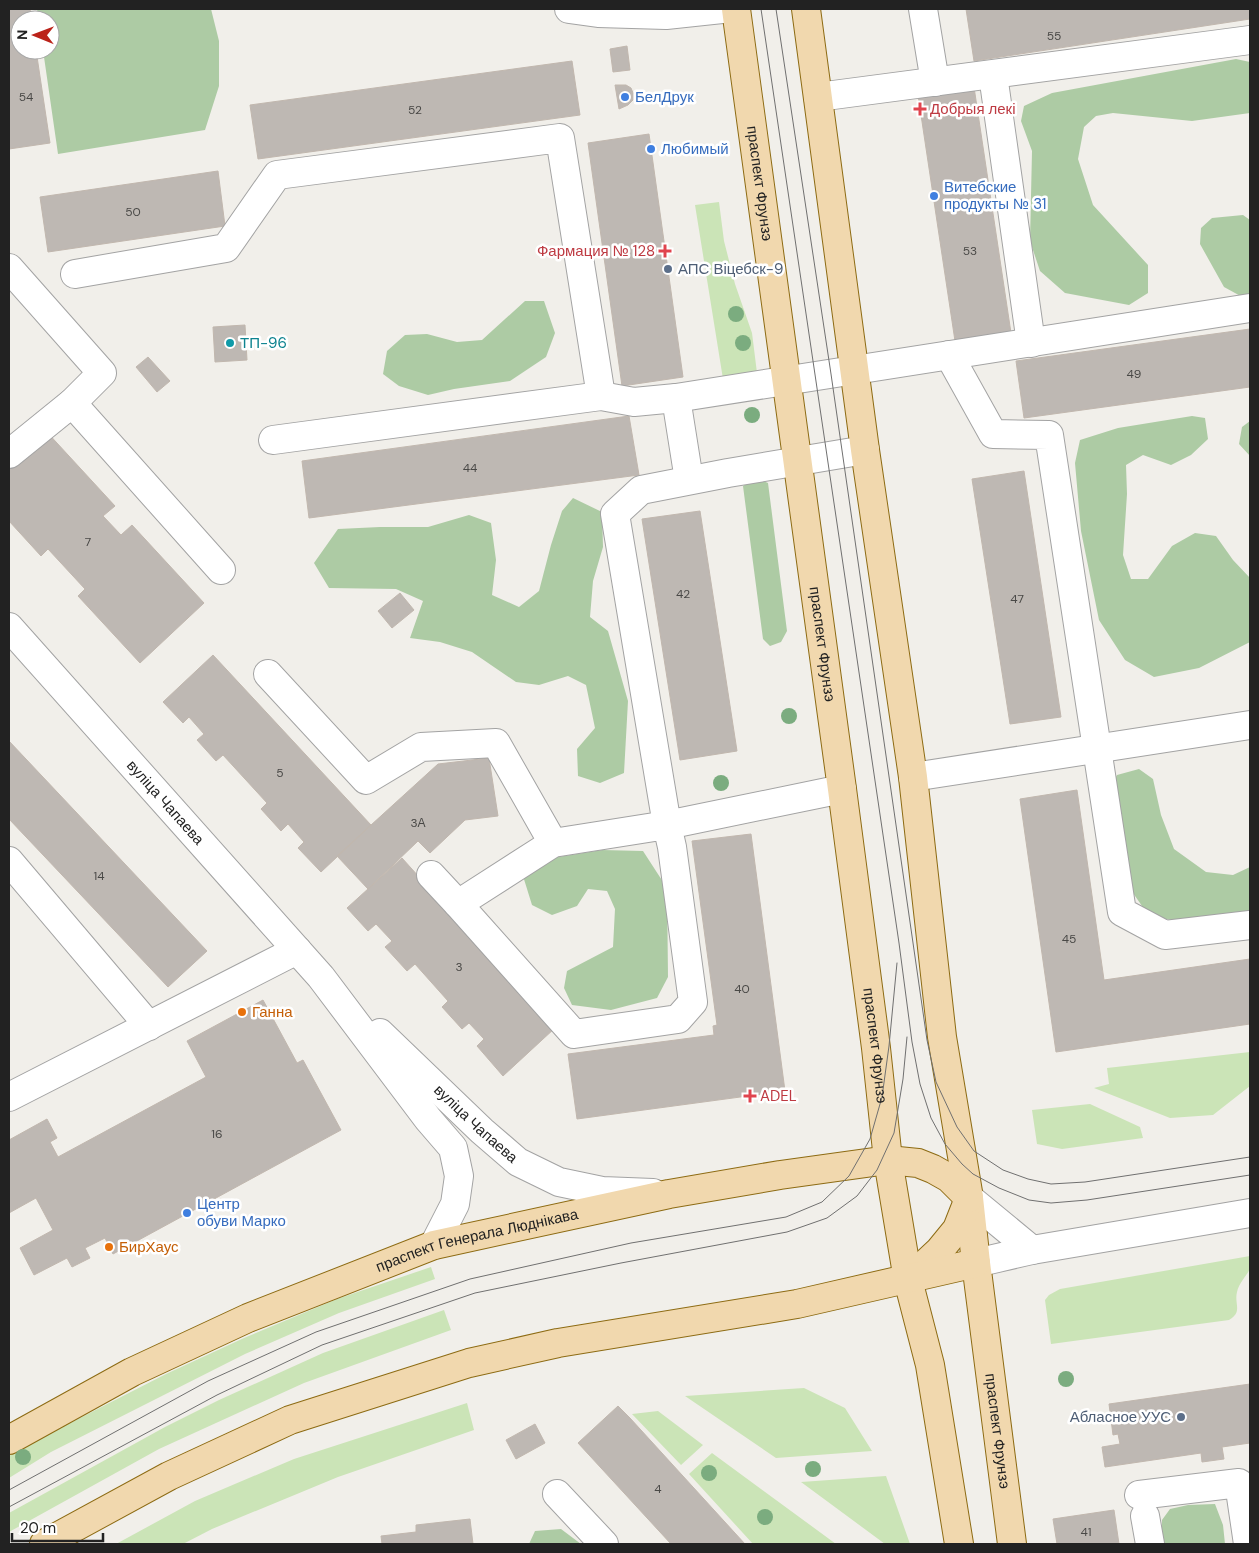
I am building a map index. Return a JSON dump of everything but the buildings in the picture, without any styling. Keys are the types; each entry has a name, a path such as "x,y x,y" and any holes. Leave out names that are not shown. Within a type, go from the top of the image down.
{"main road":[{"name":"праспект Фрунзэ","path":"736,9 842,789 876,1048 888,1160 908,1280 930,1365 959,1544"},
{"name":"праспект Фрунзэ","path":"806,9 865,450 913,777 942,1037 969,1198 1012,1544"},
{"name":"праспект Генерала Люднікава","path":"9,1440 132,1372 248,1318 434,1245 669,1194 780,1175 888,1160 918,1163 933,1169 948,1178 969,1198"},
{"path":"908,1280 939,1251 957,1229 969,1198"},
{"path":"44,1544 169,1476 290,1420 443,1371 558,1342 797,1304 976,1263"}],"street":[{"path":"569,9 598,13 666,14 722,9"},
{"path":"923,9 935,82"},
{"path":"818,97 1250,40"},
{"path":"993,75 1031,342"},
{"path":"75,274 226,248 277,175 560,138 601,396"},
{"path":"9,268 102,373 72,403 9,454"},
{"path":"273,440 601,396 634,402 676,398 1250,308"},
{"path":"949,355 993,434 1049,435 1122,912 1165,935 1250,925"},
{"path":"676,398 689,480"},
{"path":"72,403 221,570"},
{"path":"431,875 574,1034 678,1019 693,1002 672,847 615,514 641,490 865,450"},
{"name":"вуліца Чапаева","path":"9,627 322,977 476,1125 518,1162 559,1182 602,1190 669,1194"},
{"path":"268,674 366,780 421,747 496,743 552,843"},
{"path":"913,777 1250,725"},
{"path":"458,904 552,843 667,825 842,789"},
{"path":"9,861 148,1026"},
{"path":"9,1097 298,950"},
{"name":"вуліца Чапаева","path":"322,977 428,1119 453,1148 459,1176 455,1204 434,1245"},
{"path":"969,1198 1032,1250"},
{"path":"976,1263 1032,1250 1250,1213"},
{"path":"1150,1544 1142,1506 1239,1483 1248,1544"},
{"path":"556,1494 604,1544"}],"green space":[{"path":"211,9 219,41 219,86 205,130 58,154 44,60 60,60 60,10 37,10"},
{"path":"1236,59 1250,62 1250,113 1192,121 1113,113 1096,116 1084,127 1078,159 1093,205 1148,265 1148,293 1129,305 1065,293 1040,271 1030,241 1032,151 1021,121 1024,106 1052,93"},
{"path":"719,202 724,241 735,284 752,333 757,373 723,379 695,205"},
{"path":"1243,215 1250,220 1250,298 1246,299 1224,287 1200,244 1201,228 1212,218"},
{"path":"525,301 544,301 555,333 546,357 510,381 454,389 428,395 399,386 383,374 387,351 405,335 427,334 457,342 482,340"},
{"path":"1192,416 1205,418 1208,439 1191,455 1171,465 1143,455 1126,465 1127,494 1123,555 1131,579 1148,579 1172,546 1195,533 1216,536 1233,560 1250,578 1250,642 1199,668 1154,677 1125,660 1099,620 1081,531 1075,463 1080,440 1118,428"},
{"path":"1250,421 1250,456 1239,444 1242,427"},
{"path":"756,478 768,483 787,631 781,642 770,646 763,639 743,486"},
{"path":"573,498 602,512 603,547 593,581 590,617 608,631 628,701 624,773 600,783 578,776 577,749 595,728 586,685 568,676 539,685 516,682 472,652 440,642 410,638 423,601 396,589 329,588 314,563 338,529 428,527 469,515 491,523 496,560 492,595 519,607 539,591 562,511"},
{"path":"1139,769 1153,779 1161,815 1174,849 1206,872 1233,875 1250,867 1250,918 1200,925 1149,916 1126,883 1111,786 1117,775"},
{"path":"602,850 643,851 667,888 668,977 657,998 611,1010 572,1005 564,988 567,971 613,947 615,909 607,891 588,889 577,906 552,915 532,905 523,876 545,859"},
{"path":"1250,1052 1250,1086 1213,1115 1170,1118 1094,1088 1109,1084 1107,1068"},
{"path":"1090,1104 1140,1127 1143,1138 1062,1149 1037,1144 1032,1110"},
{"path":"1250,1256 1250,1268 1236,1296 1237,1311 1229,1320 1051,1344 1045,1300 1049,1295 1060,1289"},
{"path":"431,1267 435,1279 339,1313 245,1354 51,1452 9,1478 9,1456 166,1374 244,1338 337,1299"},
{"path":"444,1310 451,1330 304,1383 159,1449 9,1532 9,1513 165,1427 219,1400 323,1353"},
{"path":"804,1388 845,1408 872,1451 776,1458 685,1396"},
{"path":"467,1403 474,1430 338,1477 212,1529 183,1544 116,1544 195,1501 294,1459"},
{"path":"658,1411 703,1445 681,1465 632,1414"},
{"path":"712,1453 836,1544 753,1544 689,1474"},
{"path":"886,1476 910,1544 885,1544 801,1482"},
{"path":"1215,1504 1223,1525 1225,1544 1162,1544 1162,1520 1170,1509 1188,1505"},
{"path":"561,1529 581,1544 529,1544 535,1531"}],"tram line":[{"path":"761,9 912,1042 920,1084 931,1118 945,1144 973,1174 999,1188 1029,1200 1051,1203 1087,1200 1250,1175"},
{"path":"776,9 831,374 927,1040 936,1082 957,1127 974,1151 1003,1170 1028,1179 1051,1184 1085,1182 1250,1157"},
{"path":"9,1490 208,1381 316,1332 470,1279 631,1243 786,1217 822,1202 849,1176 870,1139 882,1097 897,963"},
{"path":"9,1507 217,1395 322,1345 475,1293 787,1232 827,1218 857,1196 877,1170 894,1133 903,1079 907,1037"}],"place":[{"name":"БелДрук","path":"625,97"},
{"name":"Добрыя лекі","path":"920,109"},
{"name":"Любимый","path":"651,149"},
{"name":"Витебские продукты № 31","path":"934,196"},
{"name":"Фармация № 128","path":"665,251"},
{"name":"АПС Віцебск-9","path":"668,269"},
{"name":"ТП-96","path":"230,343"},
{"name":"Ганна","path":"242,1012"},
{"name":"ADEL","path":"750,1096"},
{"name":"Центр обуви Марко","path":"187,1213"},
{"name":"БирХаус","path":"109,1247"},
{"name":"Абласное УУС","path":"1181,1417"}]}
